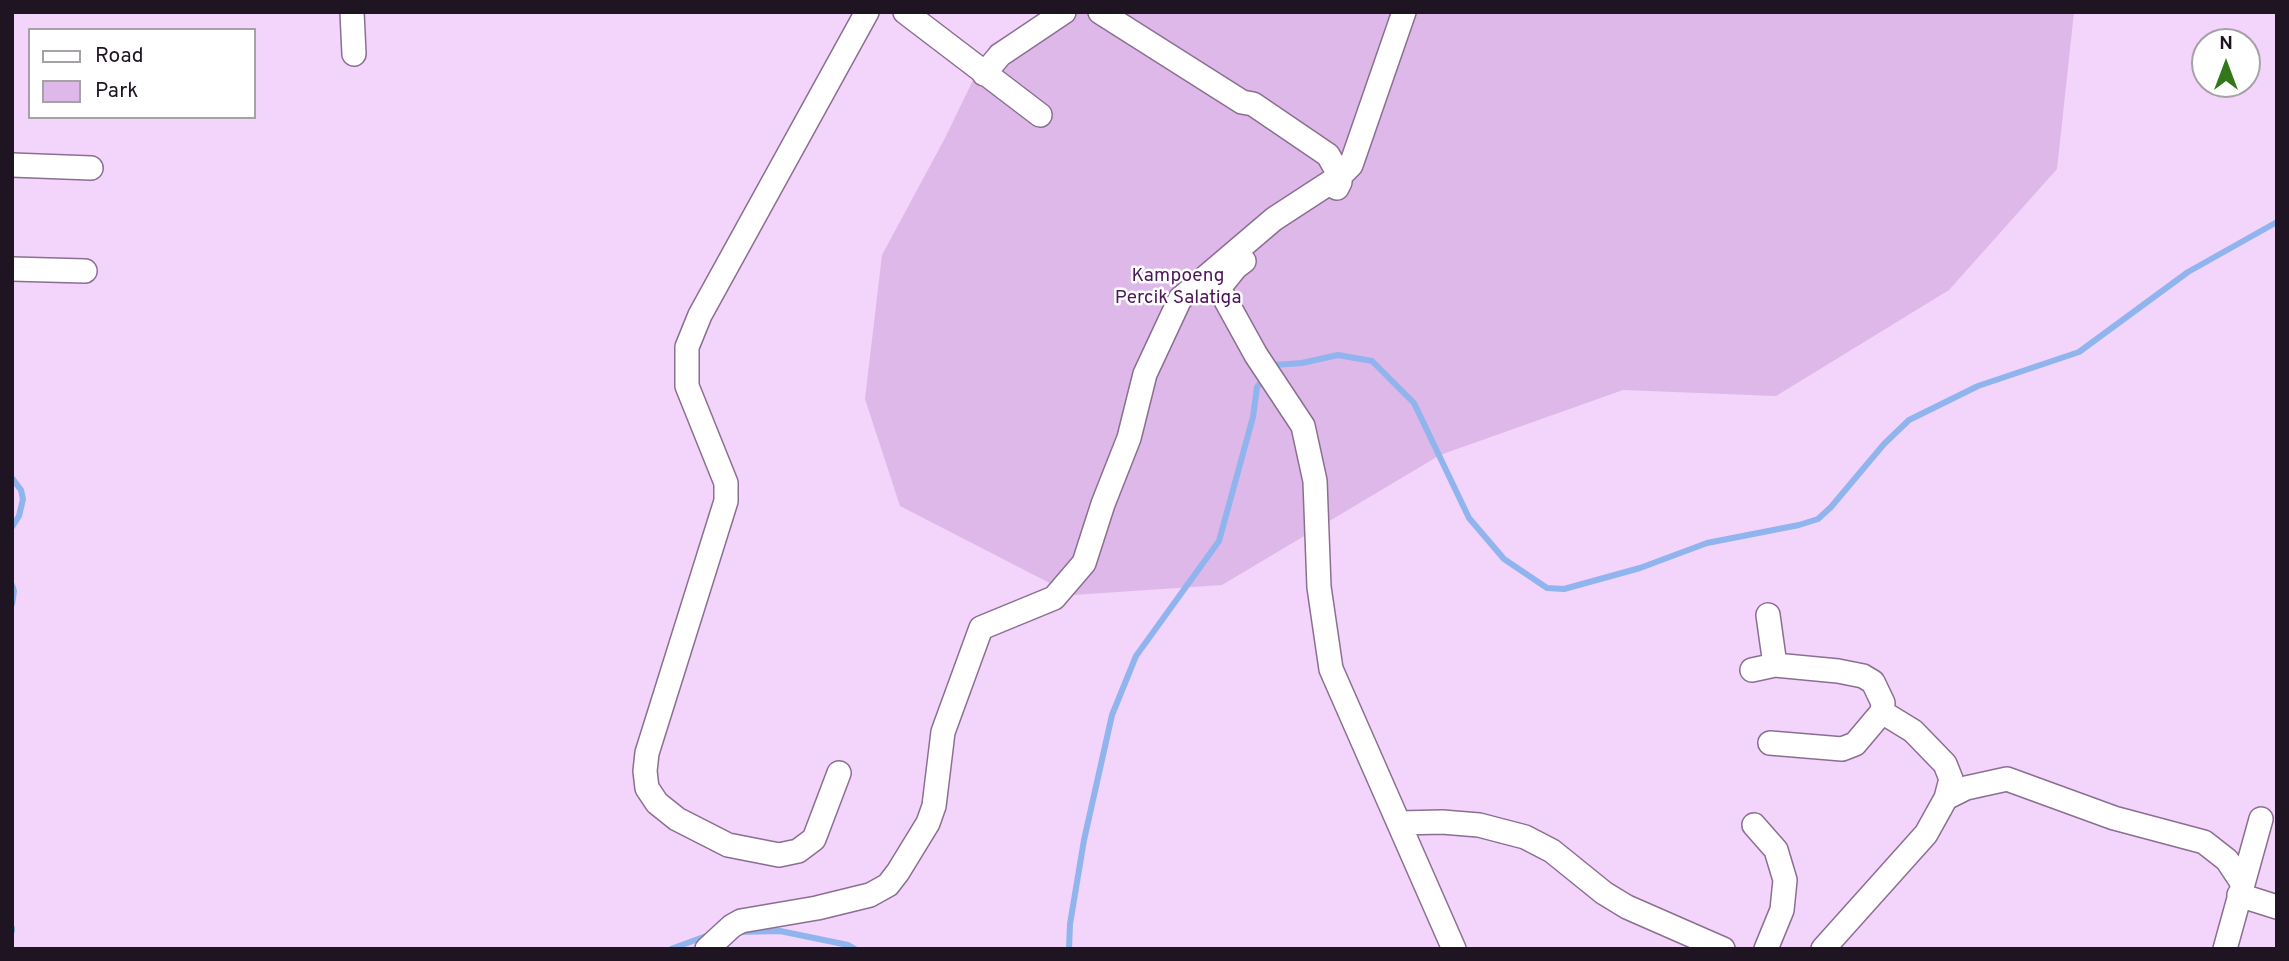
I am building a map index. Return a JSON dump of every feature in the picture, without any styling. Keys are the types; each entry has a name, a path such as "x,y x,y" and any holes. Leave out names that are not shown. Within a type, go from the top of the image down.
{"street":[{"path":"352,12 354,54"},
{"path":"839,773 814,839 798,851 779,855 727,845 677,818 657,803 647,788 645,771 648,753 726,501 726,482 687,386 687,347 700,315 867,12"},
{"path":"905,12 1040,115"},
{"path":"984,74 1000,55 1063,12"},
{"path":"1100,12 1241,102 1254,104 1276,118 1328,155 1340,176 1340,182 1334,192 1236,267 1219,288 1279,393 1303,426 1315,481 1319,587 1331,669 1454,949"},
{"path":"709,947 732,926 756,918 817,908 870,895 888,885 911,852 934,806 943,732 981,628 1054,598 1084,563 1103,504 1129,438 1145,374 1180,299 1274,219 1340,176 1351,165 1404,12"},
{"path":"12,164 91,168"},
{"path":"12,269 85,271"},
{"path":"1768,615 1774,665"},
{"path":"1752,670 1774,665 1863,676 1873,682 1883,703 1882,712 1855,744 1842,749 1770,743"},
{"path":"1823,949 1926,834 1946,798 1951,779 1945,764 1913,731 1882,712"},
{"path":"1946,798 1966,788 2007,779 2114,818 2204,842 2227,860 2241,890 2277,906"},
{"path":"2225,949 2261,820"},
{"path":"1399,823 1479,825 1525,837 1552,851 1604,893 1627,907 1723,949"},
{"path":"1754,825 1776,850 1785,880 1782,910 1766,949"}],"green space":[{"name":"Kampoeng Percik Salatiga","path":"1046,12 2074,12 2057,169 1949,290 1776,396 1623,390 1440,455 1222,585 1073,595 900,506 865,399 882,255 945,138 990,45"}],"waterway":[{"path":"1271,369 1274,365 1302,363 1338,355 1372,361 1414,403 1469,518 1504,559 1547,588 1564,589 1640,568 1707,543 1818,519 1884,444 1909,420 1978,386 2079,352 2188,272 2277,222"},
{"path":"1069,949 1070,924 1084,840 1112,715 1136,656 1219,541 1253,417 1257,387 1264,378"},
{"path":"12,478 21,490 23,499 19,516 12,527"},
{"path":"12,585 12,604"},
{"path":"737,932 780,931 848,945 855,949"},
{"path":"671,949 709,935"}]}
